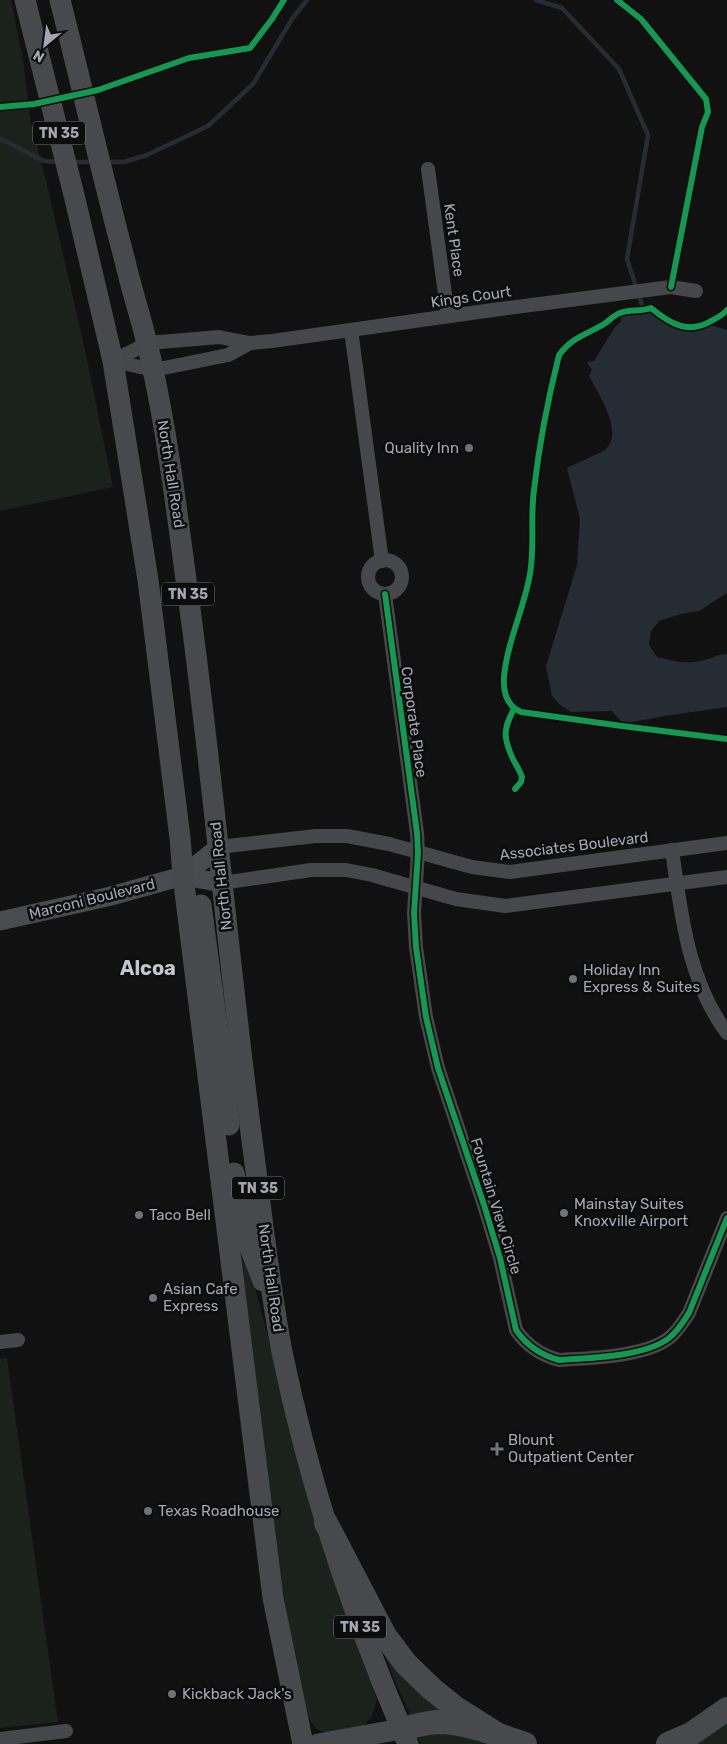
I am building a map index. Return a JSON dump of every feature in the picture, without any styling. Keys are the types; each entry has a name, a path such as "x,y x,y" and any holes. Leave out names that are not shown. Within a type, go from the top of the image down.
{"highway":[{"path":"326,1523 385,1636 406,1664 432,1689 457,1709 495,1733"},
{"path":"668,1744 691,1734 727,1709"},
{"path":"405,1736 439,1722 459,1724 495,1733 525,1744"}],"main road":[{"name":"TN 35","path":"26,0 113,361 148,580 273,1598 303,1744"},
{"name":"North Hall Road","path":"60,0 125,265 148,343 166,438 186,580 219,847 237,1027 273,1304 305,1452 326,1523 368,1648 405,1736"},
{"name":"Marconi Boulevard","path":"0,921 107,897 183,876 219,847"},
{"name":"Marconi Boulevard","path":"183,876 222,883"},
{"path":"183,876 196,888 202,907 237,1194 255,1264 273,1304"},
{"path":"318,1744 405,1736"}],"street":[{"name":"Kent Place","path":"428,169 448,316"},
{"name":"Kings Court","path":"113,361 148,343 219,337 250,343 672,287 696,291"},
{"path":"351,330 382,561"},
{"name":"Kings Court","path":"113,361 154,370 228,355 250,343"},
{"path":"387,560 397,565 402,574 402,581 396,591 385,594 374,591 368,581 369,570 376,562 387,560"},
{"name":"Corporate Place","path":"385,594 417,833 418,853"},
{"name":"Associates Boulevard","path":"219,847 316,836 347,836 365,838 493,872 510,872 727,843"},
{"path":"672,850 683,922 695,970 702,992 715,1018 727,1034"},
{"name":"Fountain View Circle","path":"418,853 414,913 416,947 428,1025 438,1068 500,1258 516,1330 522,1340 546,1356 558,1360 634,1352 669,1338 681,1326 689,1313 727,1218"},
{"path":"222,883 311,870 346,870 372,875 456,899 505,906 727,877"},
{"path":"0,1342 18,1340"},
{"path":"0,1739 66,1731"}],"shaded area":[{"path":"0,0 11,0 23,59 31,124 45,176 85,350 113,487 0,511"},
{"path":"651,308 664,319 677,326 692,328 707,324 727,330 727,593 699,611 659,621 651,631 649,645 657,657 682,662 701,661 727,654 727,707 623,724 612,711 571,712 560,705 552,696 546,666 577,565 580,519 567,468 606,449 611,442 611,423 608,413 589,376 592,370 587,362 594,361 615,327 621,322 620,313 644,311"},
{"path":"231,1194 297,1449 355,1637 377,1699 372,1716 361,1729 329,1733 322,1732 311,1722 302,1699 277,1558"},
{"path":"7,1358 58,1722 0,1728 0,1359"},
{"path":"377,1633 450,1711 413,1721 394,1679"},
{"path":"727,1719 727,1744 683,1744"},
{"path":"429,1728 496,1744 421,1744 415,1730"}],"waterway":[{"path":"106,162 124,162 147,155 208,126 253,84 292,19 307,0"},
{"path":"536,0 562,8 619,69 648,135 627,259 644,311"},
{"path":"0,140 44,161 59,162"},
{"path":"71,162 94,162"}],"cycle path":[{"path":"0,107 34,104 98,90 189,58 250,48 284,0"},
{"path":"617,0 641,19 706,99 708,112 702,127 671,287"},
{"path":"727,310 715,319 694,327 687,327 672,322 651,308 624,312 574,340 559,355 544,422 536,473 530,574 508,651 504,677 507,698 512,706 521,712 727,739"},
{"path":"385,594 417,833 418,853 414,913 416,947 426,1017 438,1068 500,1258 516,1330 534,1349 559,1360 632,1353 659,1344 675,1332 689,1313 727,1218"},
{"path":"514,709 506,728 506,739 522,777 521,782 515,789"}],"place":[{"name":"Quality Inn","path":"469,448"},
{"name":"Holiday Inn Express & Suites","path":"573,979"},
{"name":"Mainstay Suites Knoxville Airport","path":"564,1213"},
{"name":"Taco Bell","path":"139,1215"},
{"name":"Asian Cafe Express","path":"153,1298"},
{"name":"Blount Outpatient Center","path":"497,1449"},
{"name":"Texas Roadhouse","path":"148,1511"},
{"name":"Kickback Jack's","path":"172,1694"}],"district":[{"name":"Alcoa","path":"148,968"}]}
